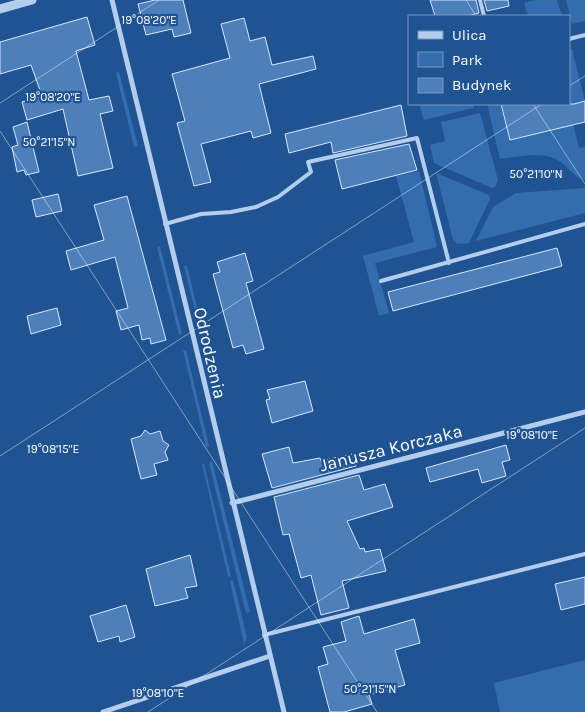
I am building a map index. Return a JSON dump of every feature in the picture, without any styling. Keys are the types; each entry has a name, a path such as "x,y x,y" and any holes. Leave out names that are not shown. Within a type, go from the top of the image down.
{"street":[{"path":"0,9 32,0"},
{"name":"Odrodzenia","path":"112,0 284,712"},
{"name":"Janusza Korczaka","path":"232,503 585,412"},
{"path":"103,712 270,656"}],"lane":[{"path":"480,0 484,15"},
{"path":"570,39 585,35"},
{"path":"165,224 201,214 232,212 256,207 278,198 310,172 308,162 417,138 449,263"},
{"path":"381,281 585,224"},
{"path":"264,635 585,554"}],"green space":[{"path":"535,0 557,0 562,15 528,15 524,3"},
{"path":"566,0 585,0 585,21 572,24"},
{"path":"572,49 585,101 570,105 570,50"},
{"path":"119,72 138,146 134,147 116,73"},
{"path":"419,105 474,105 473,108 424,120"},
{"path":"487,105 500,105 510,140 573,124 579,148 585,147 585,180 577,176 560,161 543,155 500,159"},
{"path":"480,113 498,180 495,187 492,188 434,163 430,145 445,141 441,122"},
{"path":"419,171 437,247 375,263 389,313 379,316 363,256 414,242 396,176"},
{"path":"436,173 489,195 490,199 469,243 457,244 453,240"},
{"path":"585,188 585,213 476,241 493,207 516,193"},
{"path":"160,246 182,334 179,335 157,247"},
{"path":"184,266 187,266 208,352 205,352"},
{"path":"183,350 186,350 209,446 206,447"},
{"path":"212,461 250,612 246,613 209,463"},
{"path":"202,464 204,464 231,576 228,577"},
{"path":"233,580 247,637 244,645 230,581"},
{"path":"585,660 585,712 500,712 494,683"}],"building":[{"path":"155,0 183,0 191,33 174,37 172,29 146,35 138,4"},
{"path":"430,0 476,0 479,13 471,15 435,15"},
{"path":"484,0 508,0 509,6 487,11"},
{"path":"87,17 95,45 76,51 89,100 109,96 113,111 100,114 113,168 78,176 63,109 27,120 22,102 42,96 31,65 0,74 0,42"},
{"path":"244,18 250,41 265,37 272,65 313,56 316,69 259,84 271,133 253,138 251,131 201,144 211,182 194,186 177,123 185,121 172,74 230,58 221,24"},
{"path":"585,101 585,122 510,140 501,105 574,104"},
{"path":"401,105 407,136 333,153 331,142 289,153 285,134"},
{"path":"27,122 39,172 26,175 24,170 17,172 12,147 18,145 13,127"},
{"path":"409,144 417,170 342,189 335,160"},
{"path":"58,194 62,211 36,217 32,200"},
{"path":"127,196 166,340 151,344 150,338 142,340 139,325 121,330 116,311 128,308 115,257 71,270 66,251 104,240 94,205"},
{"path":"557,248 562,266 393,311 388,292"},
{"path":"245,253 253,281 246,283 264,349 246,354 243,345 233,348 213,274 220,272 217,262"},
{"path":"57,308 61,325 31,334 27,316"},
{"path":"305,381 313,411 272,423 266,400 270,399 267,390"},
{"path":"145,430 150,434 160,431 163,441 169,445 165,452 168,460 154,464 157,475 141,479 131,439 141,436"},
{"path":"506,445 510,460 502,462 506,476 482,483 478,469 430,482 426,468"},
{"path":"289,447 293,463 320,458 321,461 352,454 356,466 272,488 262,454"},
{"path":"359,475 364,490 385,484 393,507 347,521 360,549 364,548 365,552 380,549 386,571 342,581 349,608 321,615 311,575 301,578 289,534 283,535 274,497"},
{"path":"190,555 197,586 185,588 188,598 155,606 146,569"},
{"path":"585,577 585,604 561,610 555,584"},
{"path":"126,605 135,637 120,642 119,636 98,642 90,616"},
{"path":"359,616 364,634 414,619 420,643 395,650 405,685 369,695 372,704 344,712 330,712 318,667 328,664 323,647 346,641 341,622"}]}
